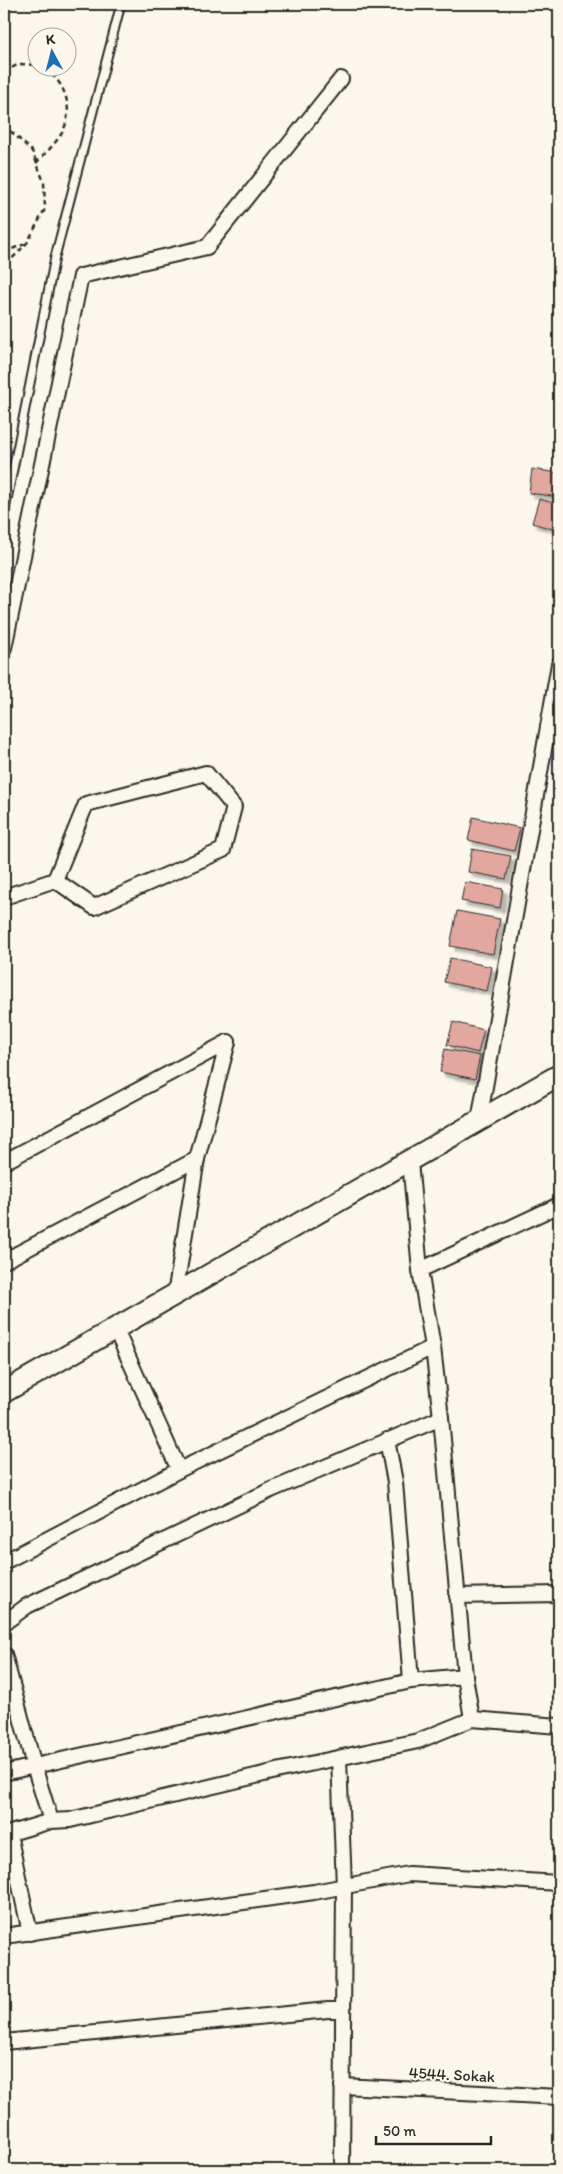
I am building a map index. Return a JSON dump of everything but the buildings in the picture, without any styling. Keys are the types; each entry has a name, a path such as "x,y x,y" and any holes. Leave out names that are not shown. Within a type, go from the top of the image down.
{"main road":[{"path":"4,1392 559,1075"}],"street":[{"path":"4,648 81,276 207,247 341,79"},
{"path":"479,1121 559,664"},
{"path":"4,897 55,880 86,804 206,773 234,807 223,850 94,907 55,880"},
{"path":"4,1162 228,1042 197,1158 175,1294"},
{"path":"4,1262 197,1158"},
{"path":"410,1161 420,1270 433,1347 441,1418 465,1676 472,1719"},
{"path":"420,1270 559,1206"},
{"path":"115,1328 179,1470"},
{"path":"4,1562 179,1470 433,1347"},
{"path":"4,1623 27,1606 271,1490 441,1418"},
{"path":"387,1440 395,1482 411,1681"},
{"path":"457,1596 559,1594"},
{"path":"4,1654 34,1766 52,1821"},
{"path":"4,1773 411,1681 465,1676"},
{"path":"30,1933 6,1834 52,1821 70,1820 339,1758 418,1742 472,1719 559,1726"},
{"path":"339,1758 344,1887 342,2170"},
{"path":"4,1936 344,1887 409,1874 559,1883"},
{"path":"4,2042 343,2010"},
{"name":"4544. Sokak","path":"342,2086 559,2097"}],"lane":[{"path":"4,515 55,257 121,4"}],"path":[{"path":"4,72 19,64 28,64"},
{"path":"36,163 60,136 67,122 67,102 61,84 56,78"},
{"path":"4,125 32,151 44,182 45,209 26,243 4,267"},
{"path":"4,252 26,243"}]}
